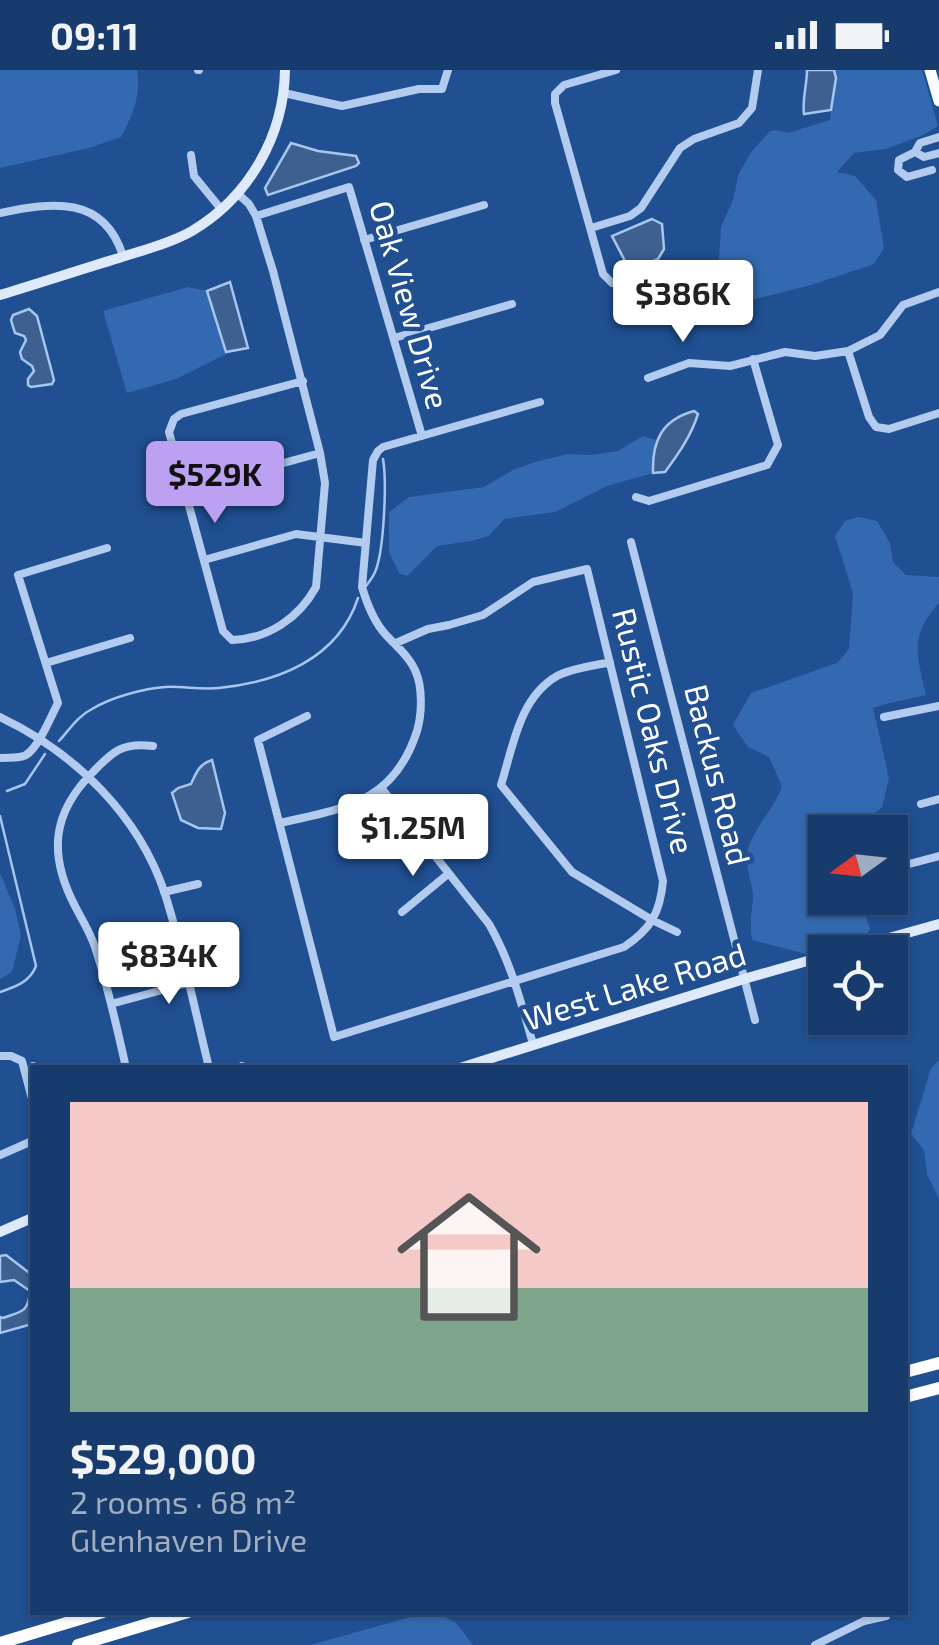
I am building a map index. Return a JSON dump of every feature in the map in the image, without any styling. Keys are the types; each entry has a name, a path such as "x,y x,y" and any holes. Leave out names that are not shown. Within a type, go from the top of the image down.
{"highway":[{"path":"908,1371 939,1363"},
{"path":"908,1397 939,1388"},
{"path":"0,1644 93,1615"},
{"path":"78,1645 178,1615"}],"main road":[{"path":"930,70 939,100"}],"street":[{"path":"0,296 184,234 221,209 238,194 265,154 277,124 286,70"},
{"path":"284,94 332,105 352,104 419,89 442,88 448,70"},
{"path":"612,283 603,274 554,103 555,94 564,85 616,70"},
{"path":"590,228 630,216 641,208 680,148 739,123 752,108 758,70"},
{"path":"932,170 906,177 901,174 898,160 915,152 920,143 939,137"},
{"path":"915,152 924,157 939,152"},
{"path":"192,155 194,176 221,209"},
{"name":"Oak View Drive","path":"256,216 349,187 422,436"},
{"path":"238,194 256,216 303,382 325,483 316,587 309,600 271,631 232,640 223,631 170,432 174,419 182,414 303,382"},
{"path":"364,240 484,204"},
{"path":"0,213 36,206 88,211 110,228 123,256"},
{"path":"648,378 682,364 730,366 785,352 814,356 848,350 880,334 903,305 939,292"},
{"path":"394,338 512,304"},
{"path":"848,350 868,417 876,427 889,428 939,413"},
{"path":"636,498 649,501 768,466 778,445 753,359"},
{"path":"280,823 343,808 382,789 404,762 420,721 416,670 367,606 362,587 378,451 540,402"},
{"path":"186,490 320,452"},
{"path":"204,560 296,534 366,543"},
{"name":"Backus Road","path":"631,542 755,1020"},
{"path":"0,758 24,756 39,739 58,703 18,575 107,548"},
{"name":"Rustic Oaks Drive","path":"396,643 428,628 450,626 482,615 532,582 587,569 664,881 661,903 652,920"},
{"path":"46,663 130,638"},
{"path":"610,662 558,676 535,695 524,709 501,785 572,872 678,932"},
{"path":"884,717 939,706"},
{"path":"307,716 258,740 334,1037 624,946 642,935 652,920"},
{"path":"0,718 39,739 88,776 141,842 164,892 208,1065"},
{"path":"125,1065 95,947 69,892 58,858 57,840 59,822 88,776 108,756 134,743 153,746"},
{"path":"382,789 489,924 505,954 534,1044"},
{"path":"921,804 939,798"},
{"path":"908,864 939,856"},
{"path":"402,912 448,874"},
{"path":"164,892 198,884"},
{"path":"900,935 939,924"},
{"name":"West Lake Road","path":"485,1064 534,1044 808,961"},
{"path":"111,1004 217,975"},
{"path":"0,1056 22,1061 30,1091"},
{"path":"0,1155 30,1143"},
{"path":"0,1232 30,1219"},
{"path":"815,1645 864,1621 886,1616"}],"shaded area":[{"path":"0,70 137,70 137,97 121,137 0,168"},
{"path":"807,70 834,70 831,110 804,114"},
{"path":"834,70 922,70 938,126 886,149 854,153 837,172 855,176 876,200 884,248 874,264 811,285 711,310 721,227 739,173 770,131 788,133 830,120"},
{"path":"291,143 356,156 359,163 268,195 265,188"},
{"path":"652,219 662,224 664,249 658,259 639,267 625,261 612,236"},
{"path":"230,282 248,348 226,352 207,291"},
{"path":"188,287 207,291 226,352 230,352 176,379 127,393 103,311"},
{"path":"29,309 37,316 52,384 28,385 34,371 20,352 26,340 15,333 11,320 13,315"},
{"path":"694,411 698,414 680,451 665,472 653,473 654,452 666,426"},
{"path":"643,436 656,440 653,473 607,486 555,512 504,519 489,536 437,546 407,576 399,573 389,552 389,512 409,497 484,487 538,461 568,454 618,451"},
{"path":"858,517 877,521 890,543 893,562 906,575 939,577 939,603 919,636 918,657 926,695 873,708 889,778 882,807 873,815 808,815 808,915 865,915 870,929 866,935 808,935 808,955 752,940 753,893 748,852 782,786 769,757 748,747 733,725 751,693 837,663 849,649 853,593 835,536 845,521"},
{"path":"212,760 225,813 221,829 198,828 181,820 172,793 191,784 201,766"},
{"path":"0,873 21,935 12,972 0,979"},
{"path":"939,1060 939,1199 927,1174 924,1150 911,1134 931,1068"},
{"path":"6,1255 30,1273 30,1291 14,1280 0,1282 0,1256"},
{"path":"30,1291 30,1325 0,1333 0,1317 23,1310"},
{"path":"418,1615 441,1615 456,1623 473,1645 310,1645"}],"waterway":[{"path":"366,586 375,572 381,549 383,459"},
{"path":"59,741 87,712 127,694 165,687 206,689 241,685 303,664 336,637 358,598"},
{"path":"7,791 25,784 45,754"},
{"path":"0,816 36,966 26,980 0,992"}]}
